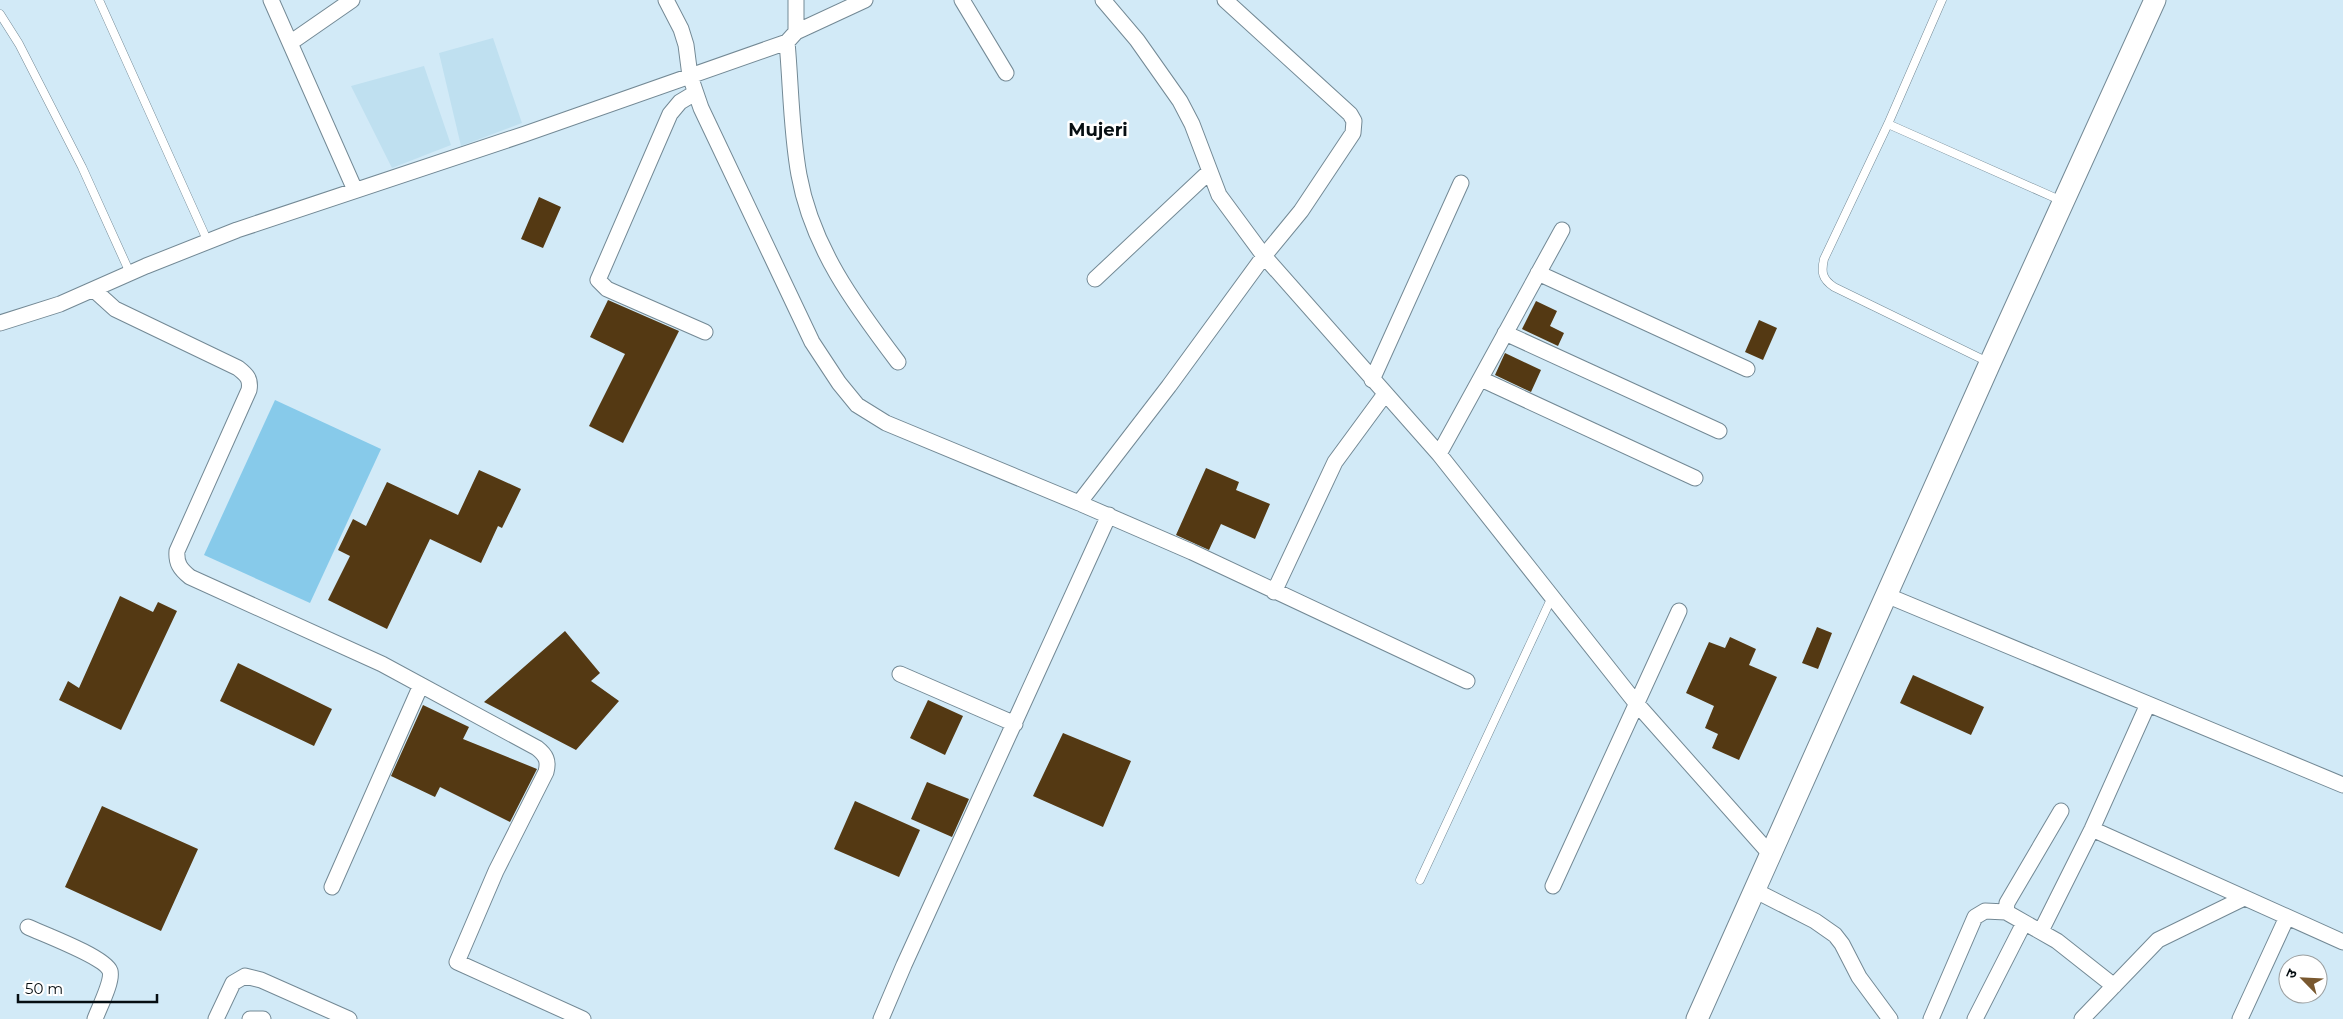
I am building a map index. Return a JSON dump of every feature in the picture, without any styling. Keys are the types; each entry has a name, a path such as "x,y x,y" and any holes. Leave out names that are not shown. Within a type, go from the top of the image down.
{"street":[{"path":"271,0 355,190"},
{"path":"290,43 352,0"},
{"path":"666,0 681,29 695,92 812,342 839,383 858,405 892,426 1109,515 1467,681"},
{"path":"796,0 792,37 799,175 809,212 825,254 843,287 898,362"},
{"path":"0,323 94,290 130,273 208,242 690,76 792,37 865,0"},
{"path":"962,0 1006,73"},
{"path":"1103,0 1137,40 1180,101 1192,124 1219,196 1232,215 1264,256 1439,454 1636,703 1771,856"},
{"path":"1079,503 1175,378 1264,256 1301,211 1354,133 1354,121 1350,114 1225,0"},
{"path":"1697,1019 1990,363 2155,0"},
{"path":"695,92 680,102 670,114 598,280 607,289 705,332"},
{"path":"1095,279 1209,172"},
{"path":"1372,380 1461,184"},
{"path":"1439,454 1562,230"},
{"path":"1538,273 1747,369"},
{"path":"94,290 105,302 121,313 238,368 248,375 249,390 177,551 176,559 182,570 190,576 382,664 537,748 547,760 546,772 496,871 457,962 583,1019"},
{"path":"1505,334 1719,431"},
{"path":"1481,379 1695,478"},
{"path":"1274,592 1335,462 1385,394"},
{"path":"882,1019 904,965 1109,515"},
{"path":"1886,595 2343,785"},
{"path":"1554,886 1679,611"},
{"path":"900,674 1015,724"},
{"path":"332,887 422,685"},
{"path":"2041,931 2092,829 2148,704"},
{"path":"2006,912 2007,902 2061,812"},
{"path":"2092,829 2343,942"},
{"path":"1754,890 1816,921 1834,935 1842,944 1859,977 1890,1019"},
{"path":"2082,1019 2158,940 2244,898"},
{"path":"1932,1019 1975,916 1985,911 2006,912 2024,924 2041,931 2074,953 2114,986"},
{"path":"2240,1019 2286,916"},
{"path":"1975,1019 2024,924"},
{"path":"28,927 89,954 110,971 110,981 95,1019"},
{"path":"216,1019 233,983 245,976 261,980 349,1019"},
{"path":"250,1019 263,1019"}],"lane":[{"path":"99,0 208,242"},
{"path":"1942,0 1888,124 1824,259 1822,269 1823,276 1834,287 1990,363"},
{"path":"0,14 19,44 82,167 130,273"},
{"path":"1888,124 2063,201"},
{"path":"1420,880 1552,597"}],"shaded area":[{"path":"493,38 522,123 461,146 439,53"},
{"path":"424,66 451,145 392,168 351,86"},
{"path":"275,400 381,449 310,603 204,555"}],"building":[{"path":"539,197 561,207 543,248 521,239"},
{"path":"608,300 679,331 623,443 589,426 625,354 590,337"},
{"path":"1536,301 1557,311 1550,326 1564,333 1558,346 1522,329"},
{"path":"1759,320 1777,328 1763,360 1745,352"},
{"path":"1505,353 1541,370 1531,392 1495,375"},
{"path":"1206,468 1239,482 1236,490 1270,504 1255,539 1221,524 1209,550 1176,535"},
{"path":"479,470 521,489 502,528 498,526 481,563 430,539 387,629 328,600 350,556 338,550 353,519 366,526 387,482 458,515"},
{"path":"120,596 153,612 158,602 177,611 121,730 59,700 68,681 79,688"},
{"path":"1817,627 1832,633 1818,669 1802,663"},
{"path":"565,631 600,673 591,681 619,701 576,750 484,702"},
{"path":"1730,637 1756,649 1749,665 1777,677 1739,760 1712,748 1718,734 1705,728 1714,706 1686,693 1709,642 1725,648"},
{"path":"238,663 332,709 314,746 220,701"},
{"path":"1913,675 1984,707 1971,735 1900,703"},
{"path":"928,700 963,716 945,755 910,738"},
{"path":"423,705 469,727 463,739 537,769 510,822 440,787 435,797 391,776"},
{"path":"1063,733 1131,761 1103,827 1033,796"},
{"path":"927,782 969,799 952,837 911,819"},
{"path":"855,801 920,830 899,877 834,849"},
{"path":"102,806 198,849 161,931 65,887"}],"district":[{"name":"Mujeri","path":"1098,130"}]}
